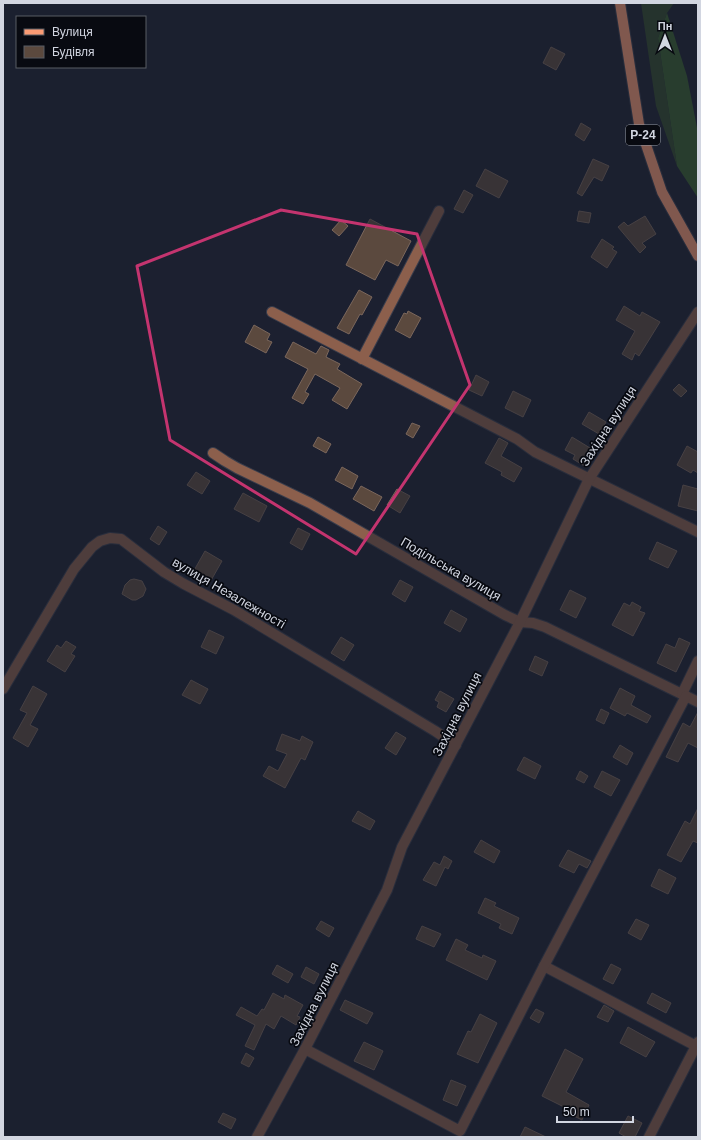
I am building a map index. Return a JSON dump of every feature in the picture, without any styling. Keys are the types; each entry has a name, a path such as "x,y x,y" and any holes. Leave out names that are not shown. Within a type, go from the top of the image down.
{"main road":[{"name":"Р-24","path":"620,3 639,124 662,192 698,256"}],"street":[{"path":"362,359 439,211"},
{"path":"272,312 517,439 535,452 698,532"},
{"name":"Західна вулиця","path":"257,1137 305,1050 387,890 402,847 520,622 589,479 698,312"},
{"name":"Подільська вулиця","path":"213,453 237,468 310,503 505,615 520,622 533,623 545,627 698,702"},
{"name":"вулиця Незалежності","path":"3,689 74,569 92,547 100,541 110,538 122,539 164,572 234,610 456,745"},
{"path":"305,1050 460,1132 684,695 698,661"},
{"path":"544,966 697,1045 649,1137"}],"highlighted area":[{"path":"281,210 417,234 470,385 356,554 170,440 137,266"}],"green space":[{"path":"641,3 674,3 667,13 658,38 677,166 656,106"},
{"path":"667,13 687,76 698,133 698,198 677,166 658,38"}],"building":[{"path":"551,47 565,54 556,70 543,63"},
{"path":"581,123 591,129 584,141 575,135"},
{"path":"593,159 609,166 602,181 594,177 582,196 577,193"},
{"path":"485,169 508,181 499,198 476,186"},
{"path":"464,190 473,195 463,213 454,209"},
{"path":"579,211 591,213 589,223 577,221"},
{"path":"645,216 656,234 642,243 646,247 640,253 618,227 624,222 628,226"},
{"path":"370,219 411,241 398,266 386,260 375,280 346,265"},
{"path":"341,220 348,226 339,236 332,230"},
{"path":"602,239 614,247 612,249 617,252 607,268 591,257"},
{"path":"359,290 372,297 362,315 360,314 349,334 337,328"},
{"path":"624,306 640,316 642,312 660,322 639,356 635,353 632,360 622,354 635,331 616,320"},
{"path":"408,311 421,318 410,338 395,330 404,313 407,314"},
{"path":"254,325 270,334 267,340 272,342 266,353 245,342"},
{"path":"293,342 316,354 321,346 329,350 326,357 340,364 337,369 362,384 347,409 332,400 340,388 315,374 305,392 309,394 303,404 292,398 308,369 285,357"},
{"path":"476,375 489,382 482,396 469,390"},
{"path":"679,384 687,391 681,397 673,390"},
{"path":"513,391 531,400 523,417 505,408"},
{"path":"589,412 606,422 599,434 582,424"},
{"path":"412,423 420,426 413,438 406,434"},
{"path":"318,437 331,444 326,453 313,446"},
{"path":"572,437 595,451 586,467 573,459 575,455 565,450"},
{"path":"499,438 508,443 501,456 522,468 514,482 501,475 502,472 485,463"},
{"path":"687,446 698,452 698,473 693,470 691,473 677,465"},
{"path":"342,467 358,476 352,489 335,480"},
{"path":"196,472 210,481 202,494 187,485"},
{"path":"683,485 698,489 698,511 678,506"},
{"path":"361,486 382,497 374,511 353,499"},
{"path":"397,489 410,496 400,513 387,505"},
{"path":"243,493 267,506 259,522 234,509"},
{"path":"158,526 167,532 159,545 150,539"},
{"path":"298,528 310,534 302,550 290,543"},
{"path":"657,542 677,551 668,568 649,559"},
{"path":"205,551 222,561 209,584 192,574"},
{"path":"134,579 142,581 146,589 143,596 136,600 132,600 122,594 125,585 130,580"},
{"path":"400,580 413,587 405,602 392,594"},
{"path":"570,590 586,598 576,618 560,610"},
{"path":"632,602 641,607 639,611 645,613 633,636 612,625 624,603 630,606"},
{"path":"451,610 467,619 460,632 444,623"},
{"path":"209,630 224,637 216,654 201,647"},
{"path":"341,637 354,645 344,661 331,653"},
{"path":"679,638 690,643 676,672 657,663 666,644 675,648"},
{"path":"66,641 76,647 71,654 75,656 65,672 47,661 57,645 61,648"},
{"path":"535,656 548,662 542,676 529,670"},
{"path":"191,680 208,689 200,704 182,695"},
{"path":"33,686 47,694 30,725 38,729 28,747 13,738 27,713 20,710"},
{"path":"620,688 635,696 631,705 651,716 647,723 627,713 625,716 610,708"},
{"path":"440,691 454,699 446,712 437,707 439,702 435,700"},
{"path":"601,709 609,713 604,724 596,720"},
{"path":"698,712 698,748 688,743 678,762 666,757 683,723 690,727"},
{"path":"396,732 406,738 396,755 385,748"},
{"path":"282,734 300,741 302,736 313,742 305,760 301,758 285,788 263,776 269,766 278,771 287,754 276,750"},
{"path":"620,745 633,753 627,765 613,757"},
{"path":"524,757 541,766 535,779 517,770"},
{"path":"580,771 588,776 584,783 576,779"},
{"path":"602,771 620,780 611,796 594,787"},
{"path":"698,808 698,843 693,841 681,862 667,855 685,821 690,824"},
{"path":"358,811 375,821 370,830 352,821"},
{"path":"481,840 500,851 494,863 474,852"},
{"path":"568,850 591,861 587,868 579,864 574,873 559,866"},
{"path":"444,856 452,861 448,869 445,867 436,886 423,880 434,862 440,865"},
{"path":"659,869 676,878 668,894 651,886"},
{"path":"485,898 496,903 494,906 519,918 512,934 499,928 501,924 478,913"},
{"path":"636,919 649,925 641,940 628,933"},
{"path":"321,921 334,928 329,937 316,929"},
{"path":"422,926 441,934 434,947 416,939"},
{"path":"456,939 468,945 465,950 482,958 483,955 496,961 487,980 446,960"},
{"path":"611,964 621,969 613,984 603,979"},
{"path":"277,965 293,974 288,983 272,974"},
{"path":"306,967 319,974 314,984 301,977"},
{"path":"273,993 284,999 285,995 303,1005 297,1016 300,1017 296,1025 281,1016 274,1029 266,1024 254,1050 245,1046 255,1025 236,1015 241,1007 257,1016 262,1009 264,1010"},
{"path":"652,993 671,1003 666,1013 647,1003"},
{"path":"345,1000 373,1013 367,1024 340,1010"},
{"path":"604,1005 614,1011 608,1022 597,1017"},
{"path":"536,1009 544,1013 539,1023 530,1018"},
{"path":"480,1014 497,1023 478,1063 457,1054 468,1031 471,1032"},
{"path":"628,1027 655,1042 646,1057 620,1043"},
{"path":"364,1042 383,1051 374,1070 354,1061"},
{"path":"565,1049 583,1059 566,1092 589,1105 582,1120 570,1114 572,1111 542,1096"},
{"path":"246,1053 254,1058 249,1067 241,1063"},
{"path":"451,1080 466,1086 457,1106 443,1100"},
{"path":"223,1113 236,1119 231,1129 218,1122"},
{"path":"628,1116 642,1123 635,1137 626,1137 619,1133"},
{"path":"525,1127 546,1137 520,1137"}]}
